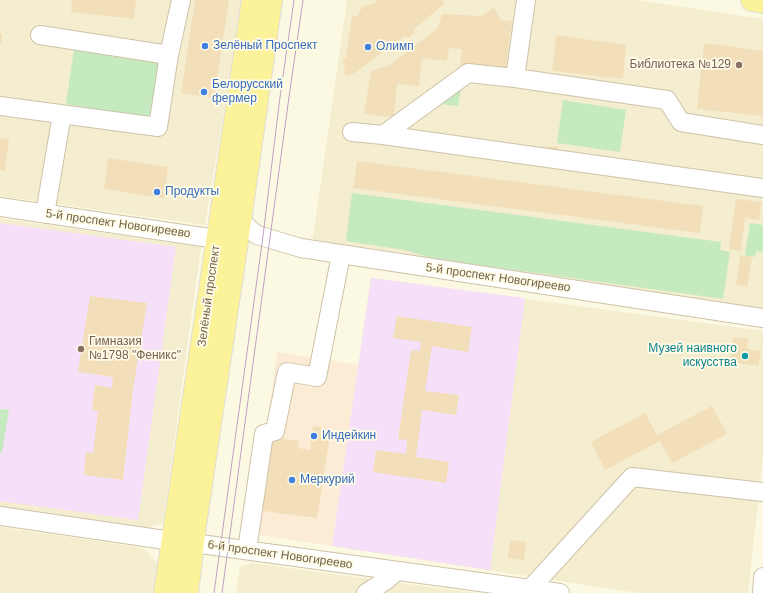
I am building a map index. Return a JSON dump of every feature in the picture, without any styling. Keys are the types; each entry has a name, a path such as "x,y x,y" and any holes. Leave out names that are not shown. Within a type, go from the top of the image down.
{"main road":[{"name":"Зелёный проспект","path":"232,234 253,0"},
{"name":"Зелёный проспект","path":"165,593 183,542 271,0"},
{"path":"752,0 763,2"},
{"name":"Зелёный проспект","path":"183,542 187,593"}],"street":[{"path":"0,106 158,127 169,55 181,0"},
{"path":"515,78 526,0"},
{"path":"40,35 169,55"},
{"path":"383,135 468,73 515,78 667,100 681,122 763,135"},
{"path":"45,214 62,114"},
{"path":"352,132 383,135 763,188"},
{"name":"5-й проспект Новогиреево","path":"0,207 45,214 232,234 257,235 301,248 341,255 763,318"},
{"path":"247,550 264,434 275,431 287,372 317,377 341,255"},
{"path":"521,590 632,477 763,492"},
{"name":"6-й проспект Новогиреево","path":"0,516 397,571 521,590 560,593"},
{"path":"366,593 385,581 397,571"},
{"path":"762,593 763,578"}],"shaded area":[{"path":"0,0 242,0 205,225 0,196"},
{"path":"347,0 637,0 763,19 763,309 436,261 403,253 315,240 313,237"},
{"name":"Гимназия №1798 \"Феникс\"","path":"0,218 201,247 163,523 147,528 0,507"},
{"name":"Гимназия №1798 \"Феникс\"","path":"0,223 176,247 138,520 0,501"},
{"path":"371,278 763,331 763,459 748,593 638,593 332,546"},
{"path":"371,278 525,298 490,570 332,546"},
{"path":"277,352 359,365 332,546 252,534"},
{"path":"0,527 144,548 159,565 156,593 0,593"},
{"path":"251,563 475,593 236,593 240,567"}],"green space":[{"path":"74,49 160,63 152,118 66,104"},
{"path":"461,89 458,106 440,104"},
{"path":"563,100 626,110 620,152 557,143"},
{"path":"352,193 721,242 720,250 730,252 723,299 436,259 404,250 346,241"},
{"path":"750,223 763,225 763,252 756,251 755,257 745,255"},
{"path":"0,409 9,410 2,453 0,453"}],"building":[{"path":"72,0 136,0 134,19 71,12"},
{"name":"Зелёный Проспект","path":"195,0 229,0 214,98 181,93"},
{"name":"Олимп","path":"376,0 444,0 444,4 413,30 415,33 407,38 406,35 356,72 346,76 344,73 345,64 342,61 346,57 352,16 358,16 360,10 366,5 375,3"},
{"path":"494,7 501,20 512,21 505,72 460,66 462,49 449,48 447,61 422,58 419,86 397,84 394,117 364,114 371,71 388,66 438,28 442,14 482,16"},
{"path":"0,34 2,34 1,45 0,45"},
{"path":"556,35 626,45 623,79 552,71"},
{"path":"704,43 763,51 763,116 697,109"},
{"path":"0,138 9,139 5,171 0,170"},
{"path":"547,146 558,147 557,155 546,154"},
{"path":"108,158 168,167 164,198 104,189"},
{"path":"357,161 703,206 700,233 353,188"},
{"path":"736,199 762,202 759,220 745,218 741,251 729,249"},
{"path":"740,255 752,257 747,287 736,285"},
{"path":"90,296 147,303 133,390 123,480 84,475 86,452 93,453 98,411 92,410 95,385 112,388 113,377 78,372"},
{"path":"397,316 472,327 468,352 432,346 425,391 459,395 456,415 422,410 416,457 449,462 446,483 373,472 376,450 406,454 407,440 398,439 411,350 420,351 421,342 393,338"},
{"name":"Музей наивного искусства","path":"733,337 748,339 747,349 761,351 758,366 730,362"},
{"path":"712,406 727,434 672,463 660,441 605,470 591,442 645,413 657,435"},
{"name":"Меркурий","path":"313,426 331,429 317,518 256,510 268,437 299,441 298,448 310,450"},
{"path":"510,540 526,542 524,560 508,558"}],"tram line":[{"path":"214,593 294,0"},
{"path":"222,593 303,0"}],"place":[{"name":"Зелёный Проспект","path":"205,46"},
{"name":"Олимп","path":"368,47"},
{"name":"Библиотека №129","path":"739,65"},
{"name":"Белорусский фермер","path":"204,92"},
{"name":"Продукты","path":"157,192"},
{"name":"Гимназия №1798 \"Феникс\"","path":"81,349"},
{"name":"Музей наивного искусства","path":"745,356"},
{"name":"Индейкин","path":"314,436"},
{"name":"Меркурий","path":"292,480"}]}
